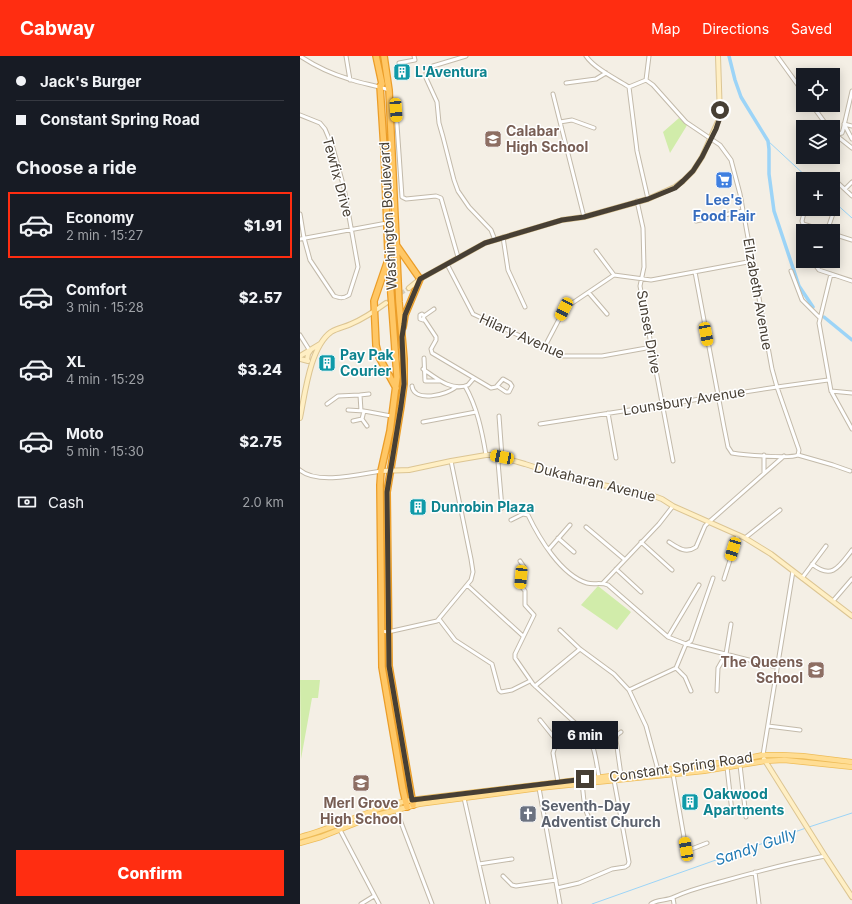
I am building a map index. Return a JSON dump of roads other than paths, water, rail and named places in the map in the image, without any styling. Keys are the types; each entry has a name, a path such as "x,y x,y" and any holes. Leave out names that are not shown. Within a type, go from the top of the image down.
{"highway":[{"name":"Washington Boulevard","path":"376,56 382,84 380,86 389,259 389,304 397,377 392,416 381,471 380,512 382,667 410,803"},
{"name":"Washington Boulevard","path":"384,56 389,90 402,337"},
{"path":"397,245 420,279 405,315 402,337 404,384 389,471 387,492 389,666 410,803"},
{"path":"389,259 374,301 374,311 376,344 379,357 396,388"}],"main road":[{"path":"409,288 420,279 485,243 562,220 584,217 648,199 675,188 693,171 702,157 720,117 718,56"},
{"path":"300,356 321,343 330,333 338,328 351,324 389,304"},
{"path":"300,418 308,374 321,343"},
{"path":"310,351 316,354"},
{"path":"307,360 310,351"},
{"path":"300,359 307,360 312,363"},
{"name":"Dukaharan Avenue","path":"381,471 409,470 486,455 502,457 569,478 651,495 745,538 771,554 852,616"},
{"path":"763,755 764,761 852,897"},
{"name":"Constant Spring Road","path":"300,843 396,810 410,803 558,782 728,762 763,755 803,756 852,762"},
{"name":"Constant Spring Road","path":"300,837 394,804 464,798 582,783 704,771 764,761 784,760 852,766"}],"street":[{"path":"300,56 310,63 350,80 380,86 389,90"},
{"path":"346,56 350,80"},
{"path":"400,64 415,60 414,56"},
{"path":"466,56 433,66 426,73 426,78 437,102 441,130 458,191 469,207 488,226 493,233 495,240"},
{"path":"586,56 606,73 628,87 637,151 648,199"},
{"path":"628,87 646,80 649,56"},
{"path":"777,56 796,82"},
{"path":"566,83 596,79 606,73"},
{"name":"Elizabeth Avenue","path":"646,80 654,85 686,122 720,145 731,160 753,261 776,387 799,450 798,455"},
{"path":"840,133 842,133 852,91"},
{"path":"553,94 584,217"},
{"path":"396,110 403,198 436,196 441,198 458,258"},
{"name":"Tewfix Drive","path":"300,115 320,123 325,129 333,148 344,188 358,267 349,295 344,298 339,298 334,296 329,290 310,260 304,238"},
{"path":"560,122 572,120 594,128"},
{"path":"844,124 852,126"},
{"path":"844,124 852,139"},
{"path":"840,139 852,148"},
{"path":"845,189 852,182"},
{"path":"840,185 852,196"},
{"name":"Sunset Drive","path":"638,201 643,228 644,267 640,286 673,461"},
{"path":"696,221 743,211"},
{"path":"300,214 304,238"},
{"path":"300,239 387,223 396,224"},
{"path":"840,236 852,240"},
{"path":"503,237 508,270 525,307"},
{"path":"596,251 614,275"},
{"path":"544,348 565,308 614,275 651,280 753,261"},
{"name":"Hilary Avenue","path":"447,264 473,314 562,356 602,356 652,348"},
{"path":"817,268 852,281"},
{"path":"791,271 802,300 819,317"},
{"path":"695,272 728,447 732,453 784,456 798,455 833,464 850,471"},
{"path":"830,274 819,322 831,391 852,429"},
{"path":"589,293 607,314"},
{"path":"434,309 424,317 436,336 436,340 431,350 432,354 491,388 495,388 503,379 512,386 509,392 506,392 497,386"},
{"path":"300,335 310,351"},
{"path":"424,358 424,381 440,380"},
{"path":"424,369 440,380 456,387"},
{"path":"412,386 416,394 423,396 447,393 456,387 465,386 474,378"},
{"name":"Lounsbury Avenue","path":"540,424 828,380"},
{"path":"465,386 476,412 486,455"},
{"path":"831,391 852,393"},
{"path":"327,404 338,396 369,394"},
{"path":"360,395 362,419 367,426"},
{"path":"348,410 392,416"},
{"path":"423,422 476,412"},
{"path":"608,413 616,458"},
{"path":"499,416 502,457 498,462 502,508"},
{"path":"353,421 362,419"},
{"path":"764,455 764,474"},
{"path":"669,542 682,550 696,547 705,526 784,456"},
{"path":"382,631 388,632 434,622 439,619 467,585 472,576 472,565 452,461"},
{"path":"300,470 304,474 326,478 381,471"},
{"path":"603,583 624,559 659,524 673,506"},
{"path":"745,538 780,510"},
{"path":"511,520 523,514 528,515 539,537 561,565 574,577 588,583 603,583 608,586 668,637 686,644 777,667"},
{"path":"549,549 570,525"},
{"path":"586,527 624,559"},
{"path":"724,579 738,535"},
{"path":"558,538 574,552"},
{"path":"641,542 672,570"},
{"path":"802,578 826,546"},
{"path":"812,564 826,572 832,571 844,561 852,550"},
{"path":"520,561 524,567 520,586 525,591 525,605 534,615 515,654 515,658 530,681 586,732 592,743 599,777"},
{"path":"616,569 641,592"},
{"path":"763,755 793,571"},
{"path":"629,690 676,668 686,644 691,641 713,578"},
{"path":"833,601 852,579"},
{"path":"467,585 524,636"},
{"path":"668,637 698,585"},
{"path":"439,619 455,640 492,664 499,690 501,692 512,690 530,681"},
{"path":"717,691 718,668 726,654 732,624"},
{"path":"560,630 580,649 614,674 629,690 646,726 658,770"},
{"path":"535,686 580,649"},
{"path":"676,668 684,677 691,691"},
{"path":"540,720 556,740 553,753 558,782"},
{"path":"768,726 800,730"},
{"path":"620,775 616,737 621,732"},
{"path":"740,765 746,817"},
{"path":"727,767 732,812"},
{"path":"673,774 686,849 689,850 707,843"},
{"path":"557,888 579,883 612,869 625,867 628,865 629,862 614,780"},
{"path":"582,783 587,813 589,819 593,822"},
{"path":"539,788 560,904"},
{"path":"464,798 488,904"},
{"path":"394,804 432,904"},
{"path":"340,830 379,904"},
{"path":"651,904 673,898 685,892 755,872 825,856"},
{"path":"479,864 512,860"},
{"path":"755,872 760,904"},
{"path":"503,876 512,885 516,886 556,880"},
{"path":"361,904 374,896"},
{"path":"673,898 674,904"}],"waterway":[{"path":"729,56 741,97 768,141 769,174 774,211 799,286 813,307"},
{"path":"768,141 801,172"},
{"path":"840,207 852,218"},
{"path":"824,317 852,340"},
{"name":"Sandy Gully","path":"809,827 852,813"},
{"name":"Sandy Gully","path":"592,904 806,828"}],"tunnel":[{"path":"386,303 409,288"}],"place":[{"name":"L'Aventura","path":"402,72"},
{"name":"Calabar High School","path":"493,139"},
{"name":"Lee's Food Fair","path":"724,180"},
{"name":"Pay Pak Courier","path":"327,363"},
{"name":"Dunrobin Plaza","path":"418,507"},
{"name":"The Queens School","path":"816,670"},
{"name":"Merl Grove High School","path":"361,783"},
{"name":"Oakwood Apartments","path":"690,802"},
{"name":"Seventh-Day Adventist Church","path":"528,814"}]}
